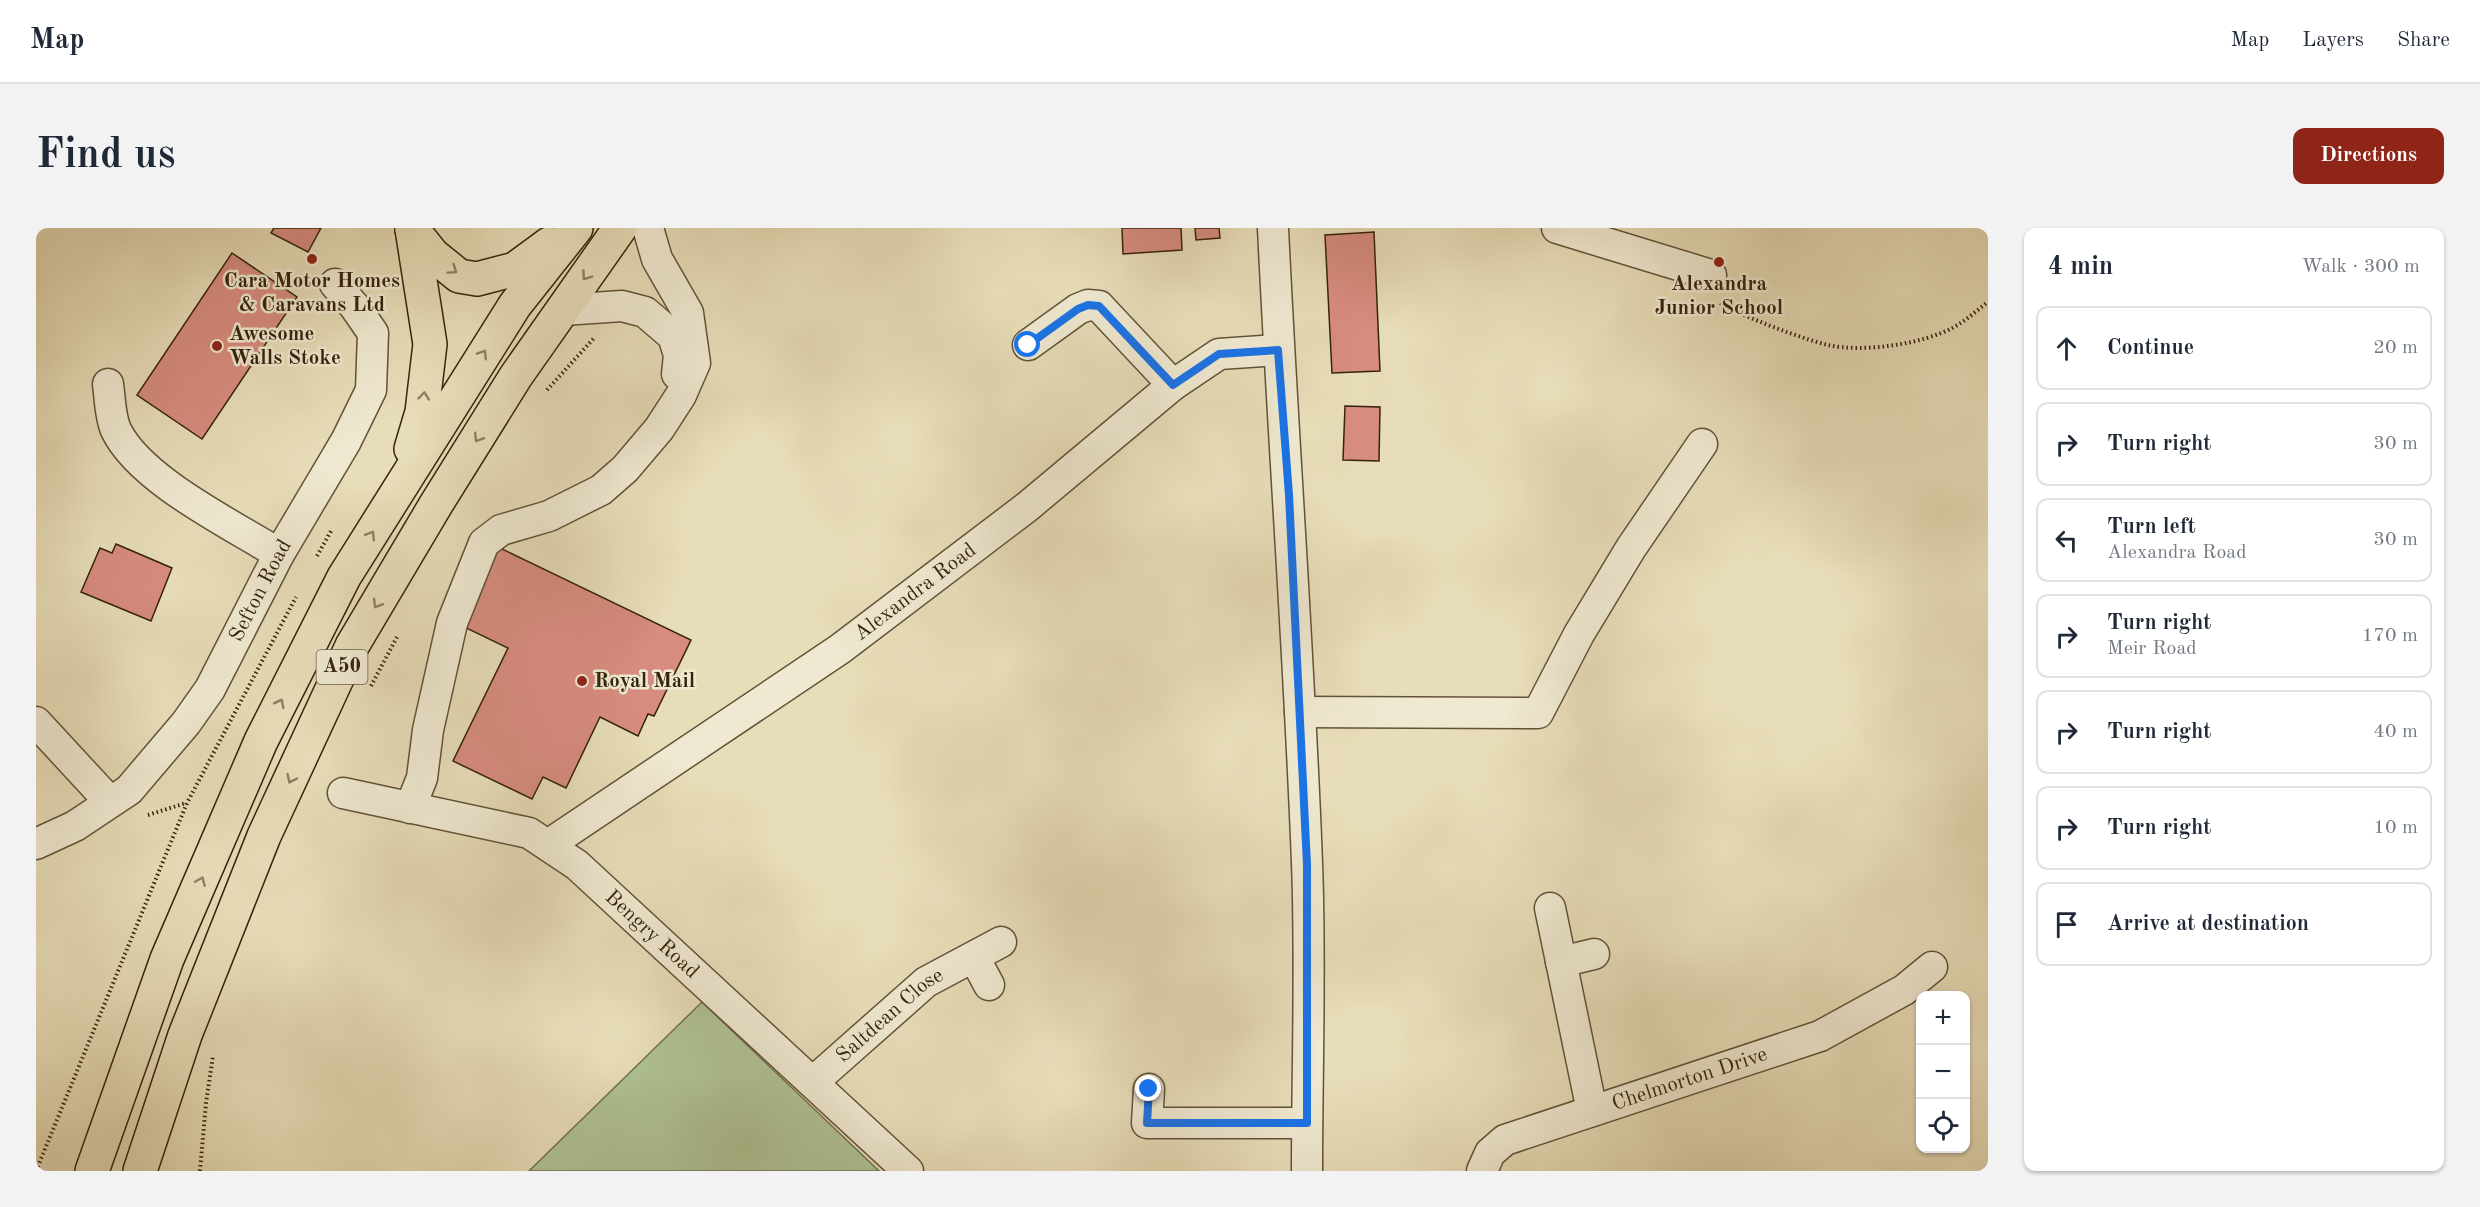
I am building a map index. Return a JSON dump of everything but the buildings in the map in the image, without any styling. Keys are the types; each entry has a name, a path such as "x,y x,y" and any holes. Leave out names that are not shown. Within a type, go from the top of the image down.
{"highway":[{"path":"412,229 433,255 459,276 477,279 515,269 571,228"},
{"name":"A50","path":"92,1171 167,959 261,741 344,577 515,305 576,228"},
{"name":"A50","path":"144,1164 184,1035 264,836 352,646 516,376 620,228"},
{"path":"397,493 422,412 430,344 412,229"},
{"path":"75,1171 86,1138 178,935"}],"street":[{"path":"410,808 422,778 429,730 452,623 484,543 501,530 525,521 549,516 602,490 625,469 659,429 686,384 695,363 688,313 657,259 648,228"},
{"path":"1273,228 1307,865 1307,1171"},
{"path":"1557,228 1590,233 1710,274"},
{"name":"Sefton Road","path":"36,844 75,826 129,790 186,723 210,689 279,554 346,441 371,390 373,333 335,284"},
{"path":"1028,345 1078,309 1088,305 1099,306 1173,385"},
{"path":"525,521 535,512 596,476 647,419 677,374 679,354 673,336 645,312 622,306 563,310"},
{"name":"Alexandra Road","path":"548,844 840,649 1027,507 1173,385 1219,354 1278,350"},
{"path":"108,384 114,428 129,451 156,476 279,554"},
{"path":"1300,712 1538,713 1579,634 1631,548 1702,444"},
{"path":"36,722 110,802"},
{"name":"Bengry Road","path":"343,794 529,833 548,844 576,865 908,1171"},
{"path":"1550,908 1592,1111"},
{"name":"Saltdean Close","path":"813,1082 926,982 1001,942"},
{"path":"1561,962 1594,954"},
{"path":"974,957 989,985"},
{"name":"Chelmorton Drive","path":"1482,1171 1490,1153 1505,1140 1820,1036 1912,999 1932,968"},
{"path":"1149,1089 1147,1123 1307,1123"}],"path":[{"path":"1710,274 1715,292 1723,307 1829,345 1858,348 1887,346 1927,337 1953,328 1988,302"},
{"path":"546,392 622,306"},
{"path":"314,561 331,530"},
{"path":"36,1171 187,802 298,593"},
{"path":"366,696 402,627"},
{"path":"200,1171 206,1103 215,1048"}],"green space":[{"path":"702,1002 879,1171 529,1171"}],"place":[{"name":"Cara Motor Homes & Caravans Ltd","path":"312,259"},
{"name":"Alexandra Junior School","path":"1719,262"},
{"name":"Awesome Walls Stoke","path":"217,346"},
{"name":"Royal Mail","path":"582,681"}],"route":[{"path":"1028,345 1078,309 1088,305 1099,306 1173,385 1219,354 1278,350 1289,495 1307,865 1307,1123 1147,1123 1149,1089"}]}
